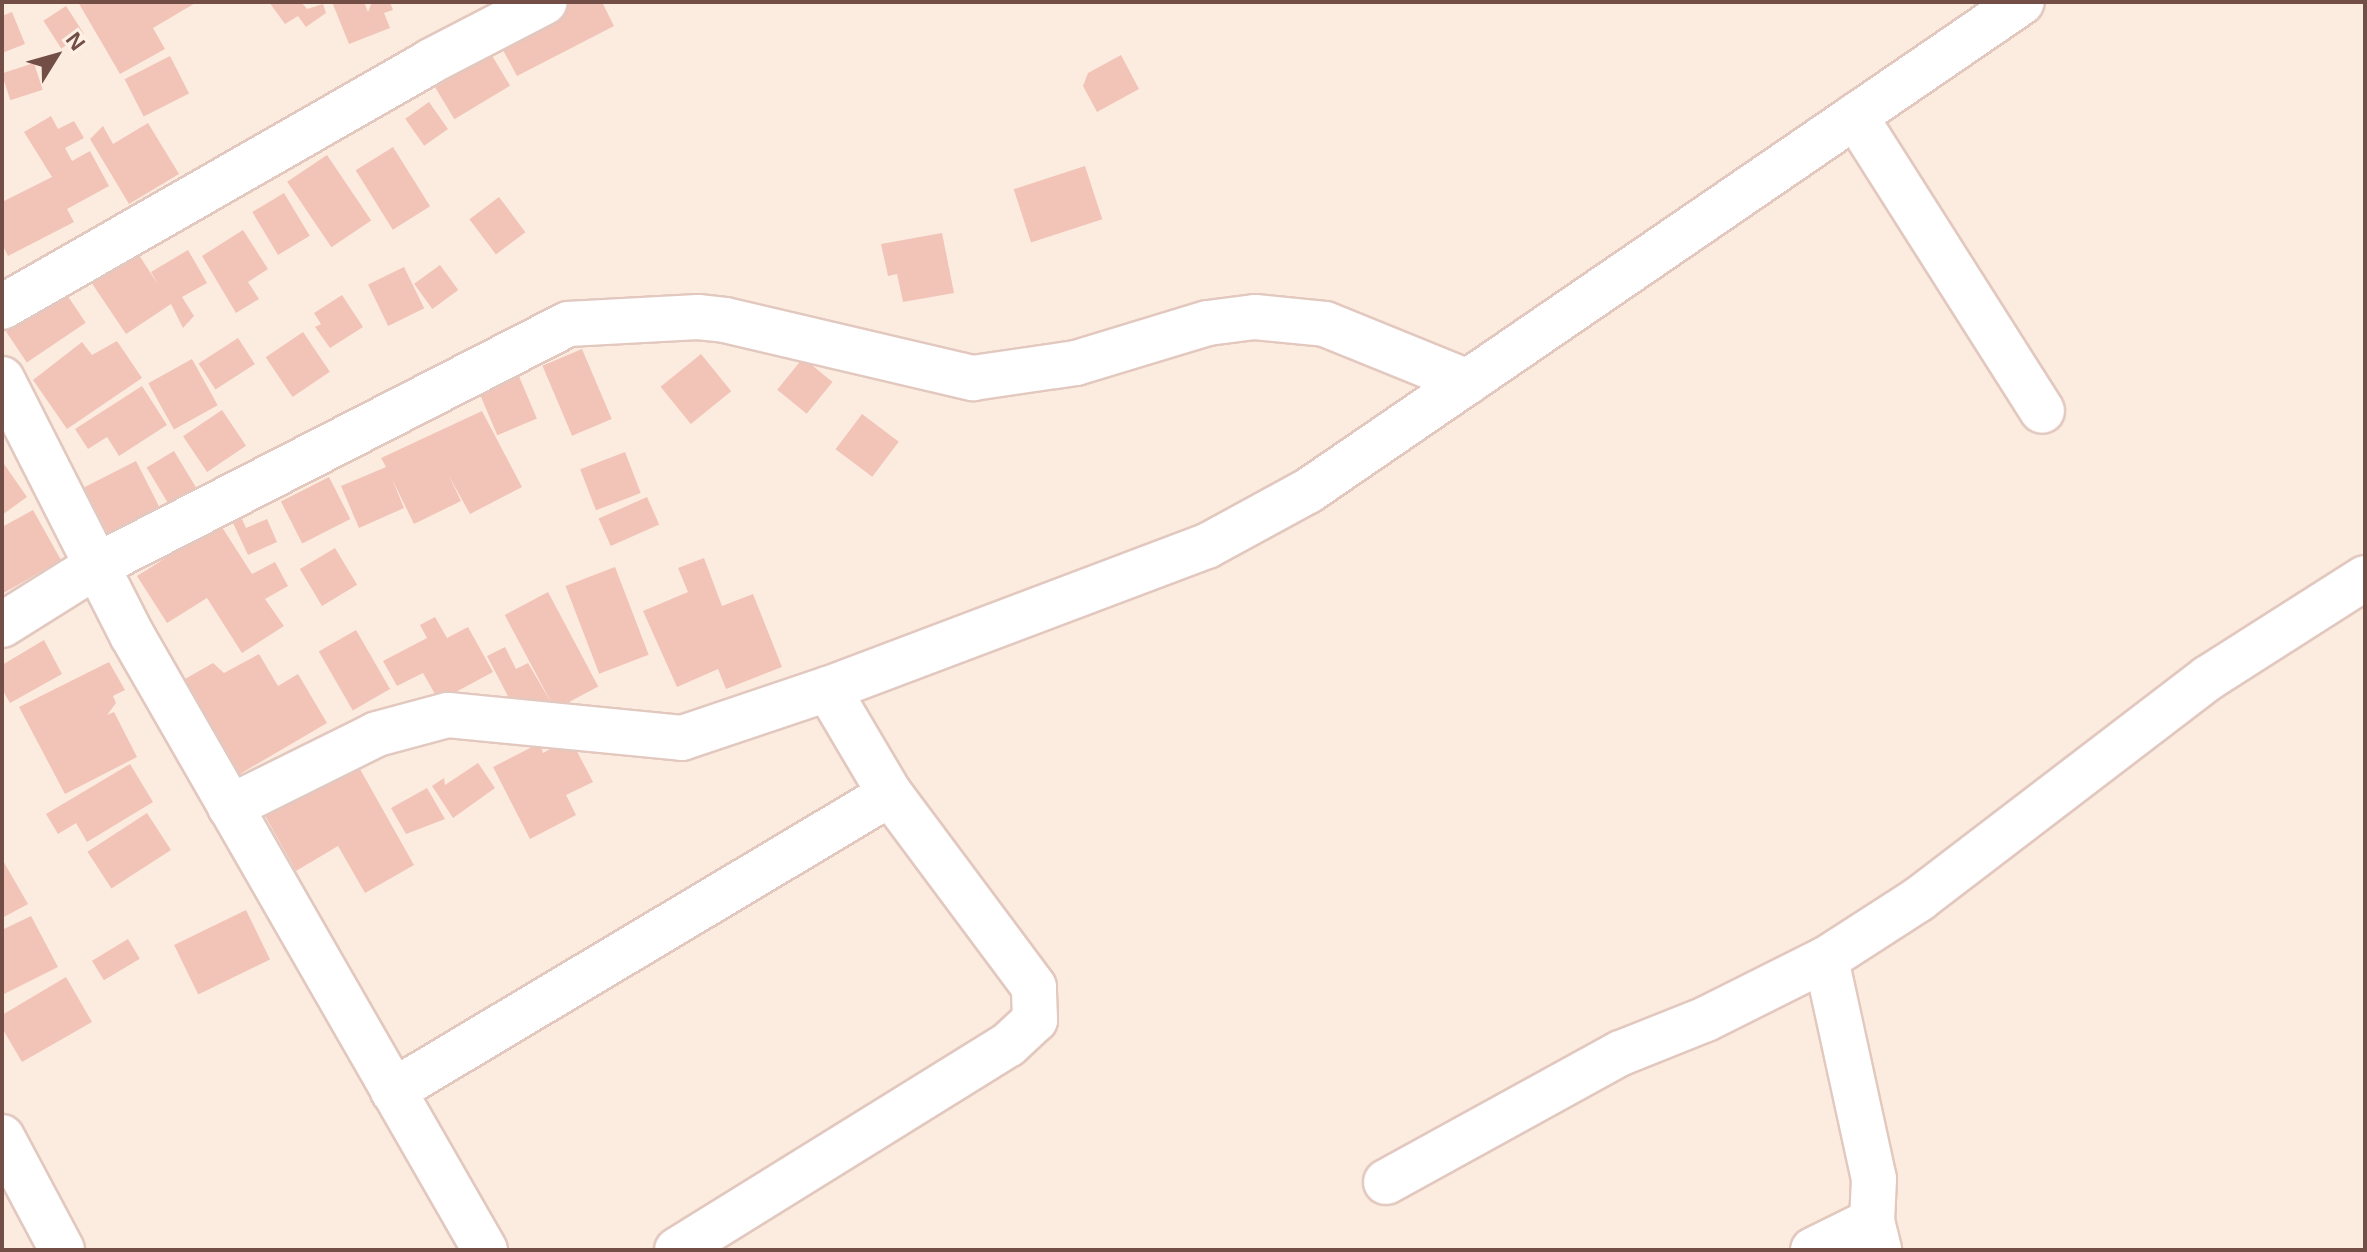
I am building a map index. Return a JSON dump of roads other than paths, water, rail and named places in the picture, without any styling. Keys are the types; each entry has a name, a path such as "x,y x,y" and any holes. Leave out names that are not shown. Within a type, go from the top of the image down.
{"street":[{"path":"2,307 431,61 545,2"},
{"path":"230,807 377,734 448,715 682,738 828,689 1207,546 1308,491 2022,2"},
{"path":"1855,116 2042,411"},
{"path":"2,625 96,566 568,324 698,317 725,320 973,378 1076,363 1208,323 1255,317 1325,324 1468,382"},
{"path":"2,379 96,566 230,807 485,1250"},
{"path":"1386,1182 1621,1053 1706,1019 1826,959 1919,899 2208,678 2365,578"},
{"path":"677,1250 1008,1045 1035,1020 1034,987 890,794 828,689"},
{"path":"393,1091 890,794"},
{"path":"1813,1250 1876,1236 1874,1179 1826,959"},
{"path":"2,1137 62,1250"}]}
